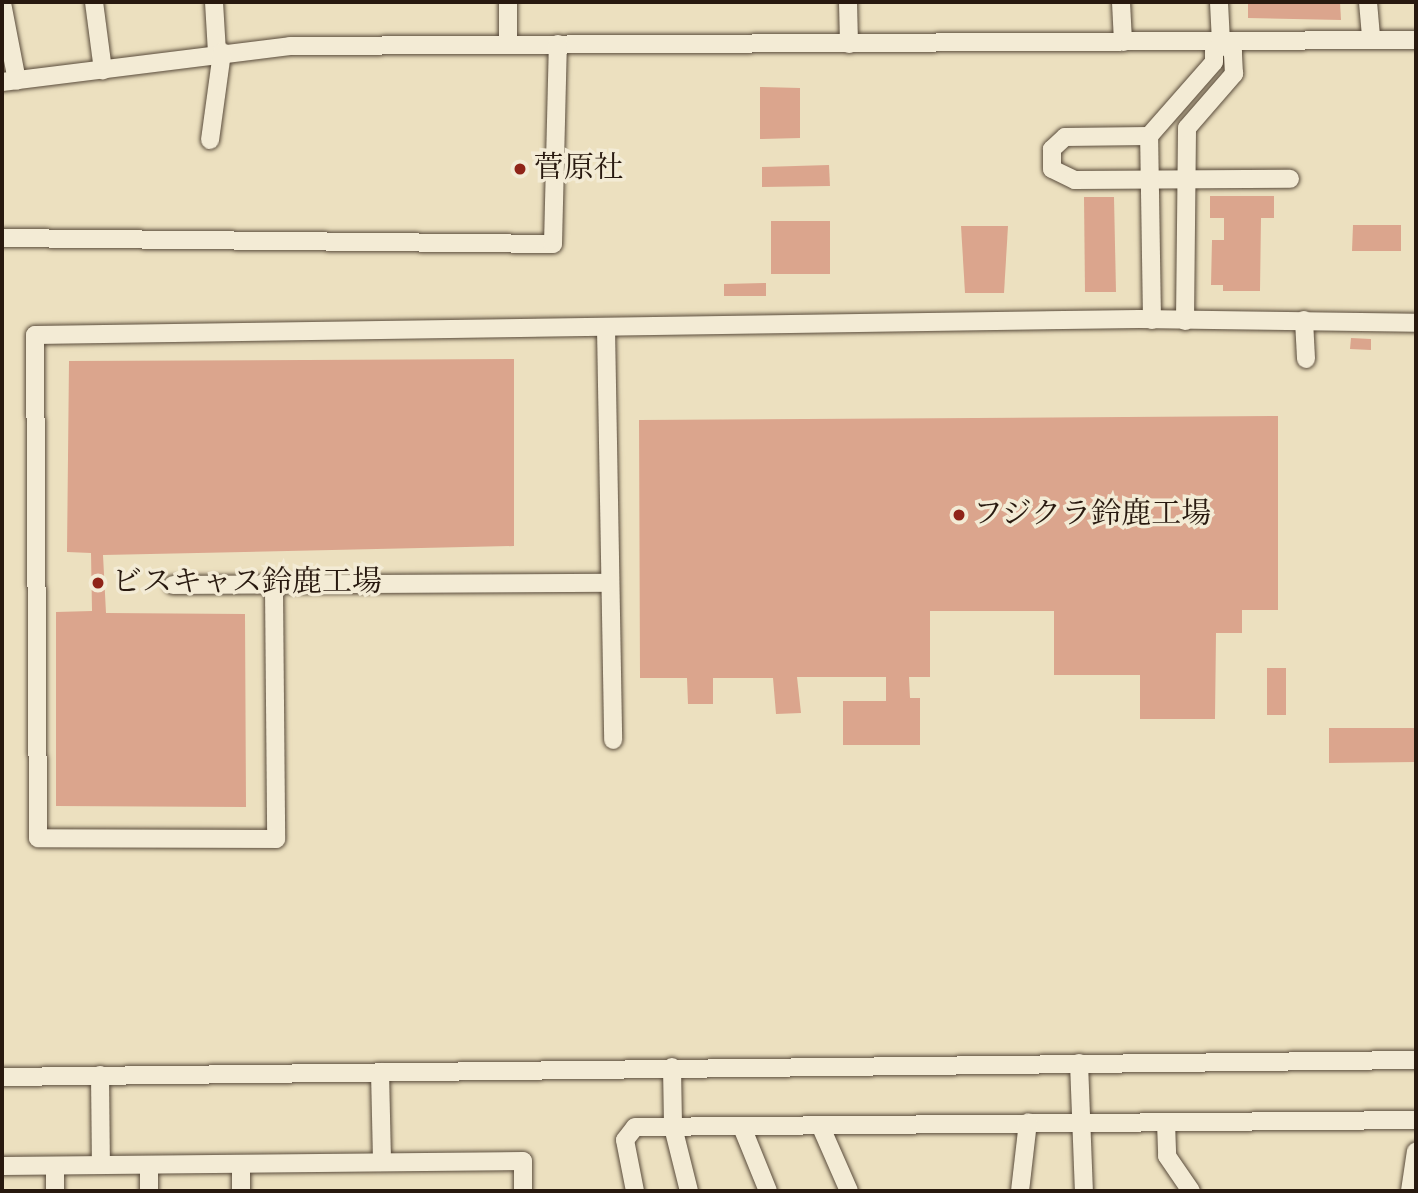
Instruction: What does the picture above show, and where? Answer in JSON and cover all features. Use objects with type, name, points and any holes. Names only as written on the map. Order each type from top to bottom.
[{"type":"street","points":[[94,2],[103,69]]},
{"type":"street","points":[[210,140],[219,52],[214,2]]},
{"type":"street","points":[[508,2],[508,44]]},
{"type":"street","points":[[848,2],[849,44]]},
{"type":"street","points":[[1121,2],[1124,42]]},
{"type":"street","points":[[1152,320],[1149,136],[1214,62],[1214,52],[1221,42],[1219,2]]},
{"type":"street","points":[[1368,2],[1371,40]]},
{"type":"street","points":[[2,3],[9,82],[219,52],[290,46],[1416,40]]},
{"type":"street","points":[[1185,321],[1187,128],[1234,74],[1233,52],[1221,42]]},
{"type":"street","points":[[2,238],[553,244],[558,44]]},
{"type":"street","points":[[1149,136],[1065,137],[1057,142],[1050,158],[1057,175],[1065,178],[1290,179]]},
{"type":"street","points":[[274,588],[276,839],[38,838],[35,335],[1152,320],[1416,323]]},
{"type":"street","points":[[1304,320],[1306,359]]},
{"type":"street","points":[[606,328],[613,740]]},
{"type":"street","points":[[173,585],[274,588],[610,583]]},
{"type":"street","points":[[2,1077],[1416,1060]]},
{"type":"street","points":[[1079,1063],[1078,1121],[1084,1191]]},
{"type":"street","points":[[672,1067],[673,1127],[689,1191]]},
{"type":"street","points":[[380,1072],[382,1162]]},
{"type":"street","points":[[100,1075],[101,1166]]},
{"type":"street","points":[[635,1191],[625,1140],[628,1131],[673,1127],[1078,1121],[1416,1120]]},
{"type":"street","points":[[1020,1191],[1028,1122]]},
{"type":"street","points":[[1166,1122],[1167,1156],[1191,1191]]},
{"type":"street","points":[[821,1125],[849,1191]]},
{"type":"street","points":[[742,1127],[768,1191]]},
{"type":"street","points":[[1410,1191],[1416,1151]]},
{"type":"street","points":[[2,1166],[523,1161],[523,1191]]},
{"type":"street","points":[[241,1164],[241,1191]]},
{"type":"street","points":[[149,1165],[149,1191]]},
{"type":"street","points":[[55,1166],[55,1191]]},
{"type":"building","points":[[1248,2],[1340,2],[1341,20],[1248,18]]},
{"type":"building","points":[[760,87],[800,88],[800,138],[760,139]]},
{"type":"building","points":[[829,165],[830,186],[762,187],[762,167]]},
{"type":"building","points":[[1210,196],[1274,196],[1274,218],[1261,218],[1260,291],[1223,291],[1223,285],[1211,285],[1212,240],[1224,240],[1224,218],[1210,218]]},
{"type":"building","points":[[1084,197],[1114,197],[1116,292],[1085,292]]},
{"type":"building","points":[[771,221],[830,221],[830,274],[771,274]]},
{"type":"building","points":[[1353,225],[1401,225],[1401,251],[1352,251]]},
{"type":"building","points":[[961,226],[1008,226],[1004,293],[965,293]]},
{"type":"building","points":[[766,283],[766,296],[724,296],[724,284]]},
{"type":"building","points":[[1351,338],[1371,339],[1371,350],[1350,349]]},
{"type":"building","name":"ビスキャス鈴鹿工場","points":[[514,359],[514,546],[103,555],[106,613],[245,614],[246,807],[56,806],[56,612],[92,611],[91,553],[67,552],[69,361]]},
{"type":"building","name":"フジクラ鈴鹿工場","points":[[1278,416],[1278,610],[1242,610],[1242,633],[1216,633],[1215,719],[1140,719],[1140,675],[1054,675],[1054,611],[930,611],[930,677],[909,677],[910,698],[920,698],[920,745],[843,745],[843,701],[886,701],[886,677],[797,677],[801,713],[776,714],[773,678],[713,678],[713,704],[688,704],[687,678],[640,678],[639,420]]},
{"type":"building","points":[[1267,668],[1286,668],[1286,715],[1267,715]]},
{"type":"building","points":[[1329,728],[1416,728],[1416,762],[1329,763]]},
{"type":"place","name":"菅原社","points":[[520,169]]},
{"type":"place","name":"フジクラ鈴鹿工場","points":[[959,515]]},
{"type":"place","name":"ビスキャス鈴鹿工場","points":[[98,583]]}]
